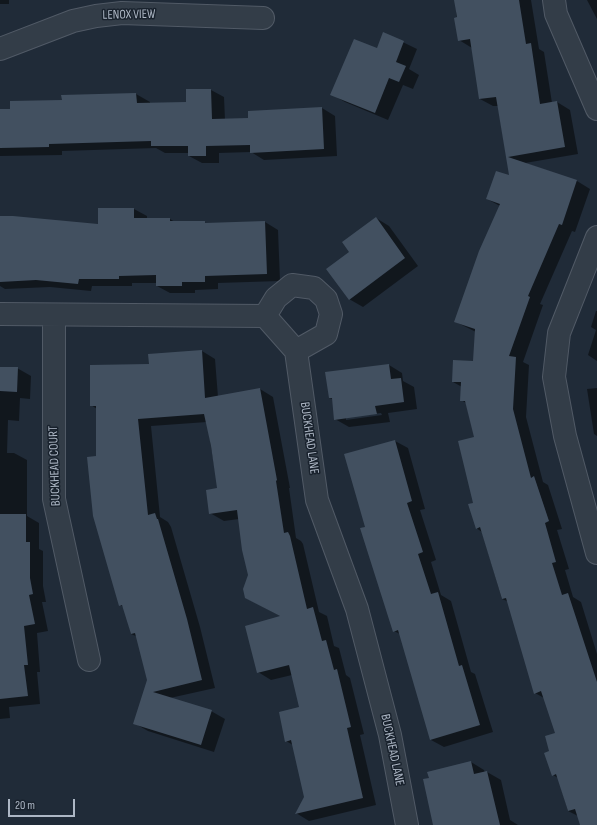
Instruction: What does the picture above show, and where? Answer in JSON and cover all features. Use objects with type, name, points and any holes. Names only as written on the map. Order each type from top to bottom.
[{"type":"street","points":[[554,0],[556,14],[597,109]]},
{"type":"street","name":"LENOX VIEW","points":[[0,49],[73,21],[96,16],[122,13],[263,18]]},
{"type":"street","points":[[597,236],[559,333],[554,376],[565,436],[597,553]]},
{"type":"street","points":[[0,314],[265,316],[296,352],[326,334],[331,314],[326,299],[314,288],[292,285],[276,298],[265,316]]},
{"type":"street","name":"BUCKHEAD COURT","points":[[54,315],[54,499],[90,660]]},
{"type":"street","name":"BUCKHEAD LANE","points":[[296,352],[317,500],[357,609],[390,735],[407,825]]},
{"type":"building","points":[[454,0],[519,0],[526,44],[531,43],[540,104],[557,101],[565,147],[508,157],[577,180],[562,225],[559,224],[528,296],[530,297],[509,356],[516,357],[513,409],[531,478],[534,476],[549,521],[545,523],[556,562],[552,563],[562,595],[568,593],[597,682],[597,825],[580,825],[575,809],[568,811],[556,774],[552,776],[544,753],[549,751],[545,736],[555,733],[541,691],[534,694],[506,598],[502,599],[480,527],[476,529],[468,504],[473,503],[458,441],[474,437],[465,401],[460,401],[461,382],[452,382],[453,360],[473,361],[475,329],[454,322],[479,251],[500,204],[486,199],[496,171],[509,175],[496,97],[479,99],[470,39],[458,41],[454,18],[457,17]]},
{"type":"building","points":[[383,32],[404,41],[396,62],[406,66],[399,82],[389,78],[375,113],[330,95],[354,39],[377,48]]},
{"type":"building","points":[[186,89],[211,89],[212,119],[248,118],[248,111],[322,107],[324,149],[250,153],[250,145],[206,146],[206,156],[188,156],[188,146],[151,146],[151,141],[49,144],[49,147],[0,148],[0,109],[10,109],[10,101],[62,100],[61,95],[136,93],[137,103],[186,102]]},
{"type":"building","points":[[98,208],[134,208],[134,218],[170,218],[170,221],[205,221],[205,223],[265,221],[267,274],[205,276],[205,282],[182,282],[182,286],[156,286],[156,275],[119,276],[119,279],[79,279],[78,284],[36,280],[0,282],[0,216],[98,224]]},
{"type":"building","points":[[376,217],[405,258],[349,300],[326,269],[349,252],[342,242]]},
{"type":"building","points":[[202,350],[205,398],[260,388],[277,480],[284,533],[288,532],[290,536],[307,609],[313,607],[322,641],[326,640],[334,670],[337,669],[351,727],[347,728],[363,798],[295,814],[304,797],[291,740],[285,742],[279,712],[299,707],[289,665],[257,673],[245,626],[280,616],[245,598],[243,589],[248,575],[242,550],[237,510],[209,514],[206,490],[217,488],[211,446],[204,414],[138,419],[148,515],[155,513],[158,519],[187,619],[202,680],[153,692],[212,710],[201,745],[133,724],[147,680],[135,633],[131,634],[122,605],[119,606],[93,516],[87,457],[96,456],[96,406],[90,406],[90,365],[149,364],[148,354]]},
{"type":"building","points":[[389,364],[391,379],[401,378],[404,402],[375,406],[377,414],[334,420],[332,398],[329,398],[325,372]]},
{"type":"building","points":[[0,367],[18,367],[17,392],[0,391]]},
{"type":"building","points":[[395,440],[412,501],[407,503],[423,552],[418,554],[431,594],[438,592],[459,666],[462,665],[480,725],[430,740],[398,630],[393,632],[360,528],[365,527],[344,454]]},
{"type":"building","points":[[0,514],[26,514],[26,542],[30,542],[30,578],[33,594],[29,595],[35,624],[24,626],[28,665],[24,665],[28,696],[0,699]]},
{"type":"building","points":[[471,761],[474,774],[487,771],[500,825],[433,825],[423,779],[429,778],[427,772]]}]
